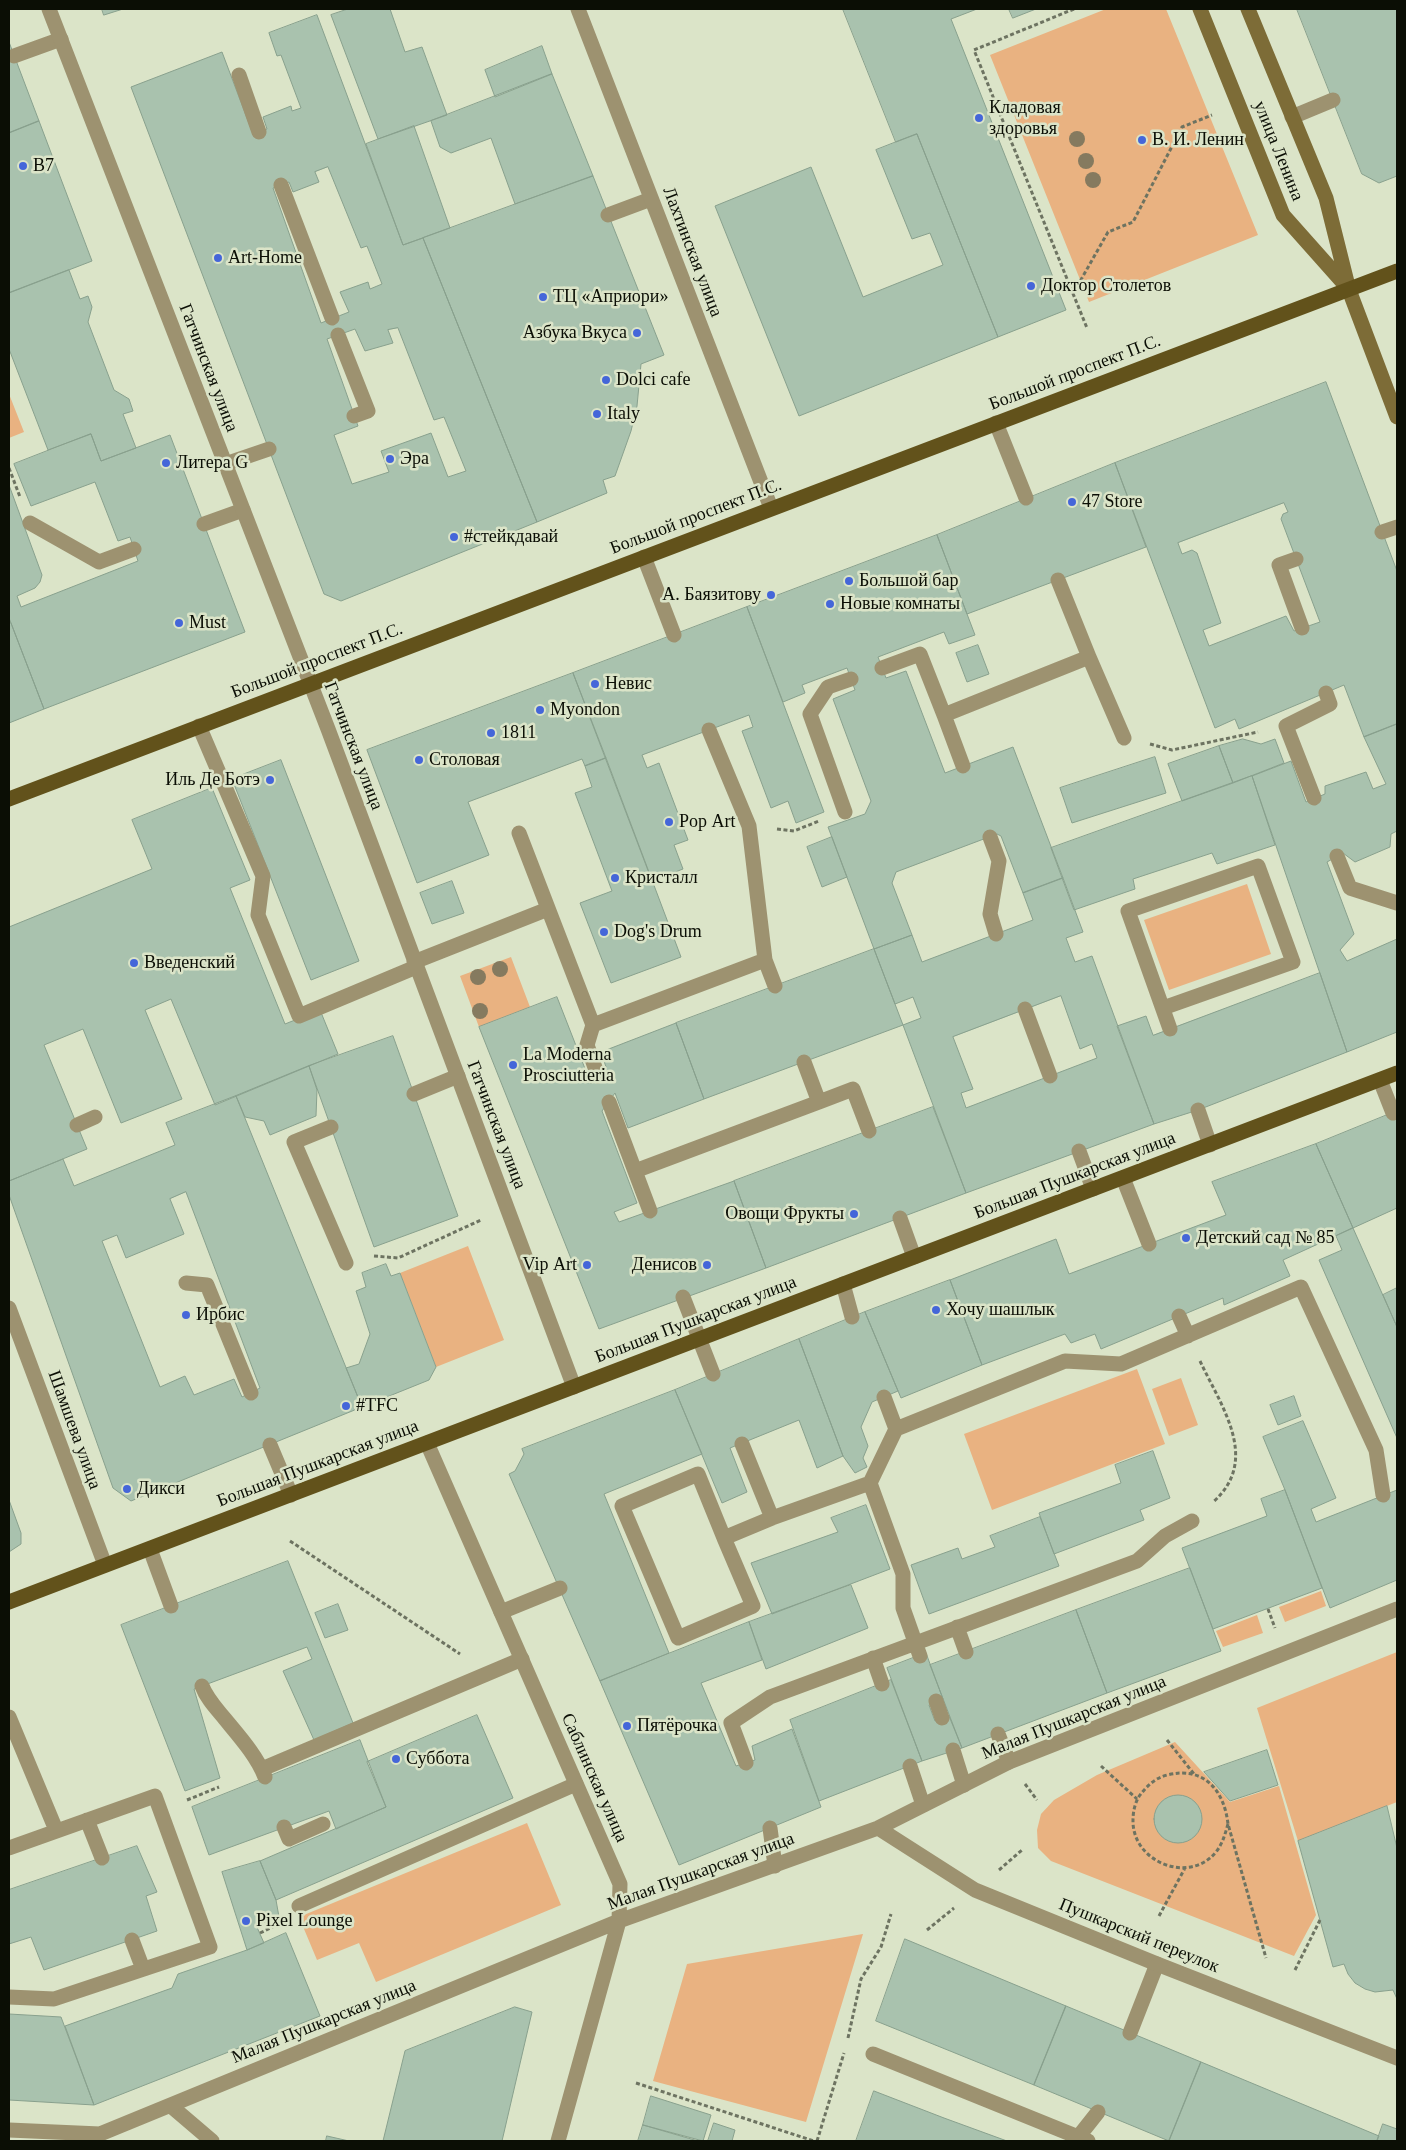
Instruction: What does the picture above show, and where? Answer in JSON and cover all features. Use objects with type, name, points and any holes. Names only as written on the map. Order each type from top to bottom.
[{"type":"main road","name":"Большой проспект П.С.","points":[[9,799],[309,683],[1397,271]]},
{"type":"main road","name":"Большая Пушкарская улица","points":[[9,1602],[1397,1074]]},
{"type":"street","name":"Гатчинская улица","points":[[49,9],[309,683],[574,1387]]},
{"type":"street","name":"Лахтинская улица","points":[[578,9],[771,508]]},
{"type":"street","name":"улица Ленина","points":[[1200,9],[1283,215],[1349,290]]},
{"type":"street","name":"улица Ленина","points":[[1248,9],[1326,198],[1349,290],[1397,417]]},
{"type":"street","points":[[14,56],[61,39]]},
{"type":"street","points":[[238,75],[260,132]]},
{"type":"street","points":[[1292,117],[1333,100]]},
{"type":"street","points":[[281,185],[332,318]]},
{"type":"street","points":[[608,215],[651,199]]},
{"type":"street","points":[[338,335],[368,411],[354,416]]},
{"type":"street","points":[[996,423],[1026,498]]},
{"type":"street","points":[[225,464],[269,449]]},
{"type":"street","points":[[204,524],[242,510]]},
{"type":"street","points":[[30,523],[99,562],[134,549]]},
{"type":"street","points":[[1382,532],[1397,527]]},
{"type":"street","points":[[644,557],[674,635]]},
{"type":"street","points":[[1296,559],[1279,565],[1302,628]]},
{"type":"street","points":[[1058,580],[1124,738]]},
{"type":"street","points":[[882,668],[920,654],[964,766]]},
{"type":"street","points":[[944,715],[1089,657]]},
{"type":"street","points":[[845,812],[810,714],[828,688],[850,680]]},
{"type":"street","points":[[1314,798],[1286,726],[1330,704],[1326,693]]},
{"type":"street","points":[[199,726],[262,876],[258,915],[298,1016],[548,908]]},
{"type":"street","points":[[709,730],[749,826],[766,960],[775,986]]},
{"type":"street","points":[[519,833],[593,1025],[587,1045],[598,1076]]},
{"type":"street","points":[[990,837],[999,861],[990,914],[996,934]]},
{"type":"street","points":[[1337,856],[1350,888],[1397,903]]},
{"type":"street","points":[[1163,1008],[1292,962],[1258,866],[1128,911],[1170,1029]]},
{"type":"street","points":[[593,1025],[766,960]]},
{"type":"street","points":[[1025,1009],[1050,1076]]},
{"type":"street","points":[[804,1062],[820,1102]]},
{"type":"street","points":[[414,1094],[458,1076]]},
{"type":"street","points":[[1380,1080],[1393,1113]]},
{"type":"street","points":[[635,1171],[853,1089],[869,1131]]},
{"type":"street","points":[[609,1102],[650,1211]]},
{"type":"street","points":[[1198,1110],[1210,1145]]},
{"type":"street","points":[[77,1125],[95,1117]]},
{"type":"street","points":[[331,1127],[294,1142],[346,1263]]},
{"type":"street","points":[[1079,1151],[1094,1189]]},
{"type":"street","points":[[1124,1178],[1148,1244]]},
{"type":"street","points":[[900,1218],[914,1257]]},
{"type":"street","points":[[186,1283],[207,1285],[251,1393]]},
{"type":"street","points":[[843,1284],[852,1318]]},
{"type":"street","points":[[724,1538],[772,1518],[870,1483],[896,1429],[1065,1361],[1121,1364],[1301,1288],[1376,1450],[1383,1496]]},
{"type":"street","points":[[683,1297],[698,1340],[713,1374]]},
{"type":"street","name":"Шамшева улица","points":[[9,1308],[104,1565]]},
{"type":"street","points":[[1179,1316],[1188,1336]]},
{"type":"street","points":[[884,1398],[896,1429]]},
{"type":"street","name":"Саблинская улица","points":[[427,1443],[620,1884],[619,1921],[558,2141]]},
{"type":"street","points":[[742,1444],[772,1518]]},
{"type":"street","points":[[270,1445],[291,1495]]},
{"type":"street","points":[[698,1474],[724,1538],[753,1606],[678,1638],[637,1557],[622,1506],[698,1474]]},
{"type":"street","points":[[870,1483],[903,1574],[903,1608],[918,1649]]},
{"type":"street","points":[[746,1763],[731,1723],[770,1697],[873,1658],[918,1649],[957,1627],[1138,1561],[1165,1536],[1192,1521]]},
{"type":"street","points":[[150,1548],[171,1606]]},
{"type":"street","points":[[501,1612],[560,1588]]},
{"type":"street","name":"Малая Пушкарская улица","points":[[9,2130],[100,2134],[619,1921],[878,1828],[1009,1762],[1397,1609]]},
{"type":"street","points":[[957,1627],[966,1652]]},
{"type":"street","points":[[873,1658],[882,1684]]},
{"type":"street","points":[[202,1686],[205,1695],[236,1732],[264,1773],[522,1659]]},
{"type":"street","points":[[936,1702],[942,1718]]},
{"type":"street","points":[[9,1717],[56,1830]]},
{"type":"street","points":[[998,1734],[1009,1762]]},
{"type":"street","points":[[953,1750],[964,1785]]},
{"type":"street","points":[[910,1766],[923,1805]]},
{"type":"street","points":[[299,1906],[576,1784]]},
{"type":"street","points":[[9,1848],[155,1796],[210,1947],[54,1999],[9,1997]]},
{"type":"street","points":[[87,1820],[102,1858]]},
{"type":"street","points":[[284,1827],[289,1839],[323,1824]]},
{"type":"street","points":[[770,1828],[774,1866]]},
{"type":"street","name":"Пушкарский переулок","points":[[878,1828],[975,1890],[1397,2058]]},
{"type":"street","points":[[132,1940],[143,1970]]},
{"type":"street","points":[[1130,2033],[1157,1964]]},
{"type":"street","points":[[873,2054],[1081,2140],[1098,2112]]},
{"type":"street","points":[[170,2106],[212,2141]]},
{"type":"path","points":[[1074,9],[974,50],[1087,328]]},
{"type":"path","points":[[1073,293],[1108,232],[1132,222],[1182,127],[1213,114]]},
{"type":"path","points":[[1124,738],[1172,750],[1286,726]]},
{"type":"path","points":[[749,826],[794,831],[845,812]]},
{"type":"path","points":[[346,1263],[365,1256],[398,1258],[482,1220]]},
{"type":"path","points":[[1188,1336],[1226,1416],[1236,1447],[1236,1464],[1233,1479],[1225,1492],[1192,1521]]},
{"type":"path","points":[[290,1541],[467,1659]]},
{"type":"path","points":[[1268,1609],[1278,1636]]},
{"type":"path","points":[[1167,1740],[1194,1774],[1208,1782],[1220,1793],[1226,1808],[1228,1824],[1266,1958]]},
{"type":"path","points":[[1101,1766],[1137,1798]]},
{"type":"path","points":[[1194,1774],[1178,1772],[1161,1776],[1148,1785],[1137,1798],[1133,1813],[1133,1828],[1137,1841],[1146,1853],[1157,1862],[1171,1867],[1186,1868],[1202,1863],[1215,1853],[1224,1840],[1228,1824]]},
{"type":"path","points":[[161,1811],[219,1787]]},
{"type":"path","points":[[1159,1916],[1186,1868]]},
{"type":"path","points":[[881,1947],[891,1914]]},
{"type":"path","points":[[1295,1970],[1320,1920]]},
{"type":"path","points":[[636,2083],[814,2141]]},
{"type":"shaded area","points":[[1106,9],[1166,9],[1258,235],[1089,302],[990,55]]},
{"type":"shaded area","points":[[9,394],[24,432],[9,438]]},
{"type":"shaded area","points":[[1247,884],[1271,954],[1169,990],[1144,920]]},
{"type":"shaded area","points":[[511,957],[530,1007],[479,1027],[460,976]]},
{"type":"shaded area","points":[[468,1246],[504,1340],[436,1367],[400,1273]]},
{"type":"shaded area","points":[[1137,1369],[1165,1444],[992,1510],[964,1434]]},
{"type":"shaded area","points":[[1181,1378],[1198,1425],[1169,1436],[1152,1389]]},
{"type":"shaded area","points":[[1321,1591],[1326,1606],[1285,1622],[1279,1607]]},
{"type":"shaded area","points":[[1257,1615],[1263,1633],[1223,1647],[1216,1631]]},
{"type":"shaded area","points":[[1397,1652],[1397,1802],[1298,1841],[1257,1708]]},
{"type":"shaded area","points":[[1175,1742],[1230,1802],[1279,1786],[1316,1915],[1294,1956],[1051,1861],[1038,1848],[1037,1830],[1041,1814],[1054,1800],[1097,1775]]},
{"type":"shaded area","points":[[527,1823],[561,1905],[376,1982],[359,1943],[317,1960],[299,1917]]},
{"type":"shaded area","points":[[863,1934],[806,2122],[653,2081],[687,1964]]},
{"type":"building","points":[[102,9],[123,9],[104,15]]},
{"type":"building","points":[[348,9],[390,9],[405,52],[422,47],[447,115],[378,139],[331,15]]},
{"type":"building","points":[[843,9],[977,9],[951,19],[1066,310],[998,337],[917,134],[896,142]]},
{"type":"building","points":[[1009,9],[1036,9],[1013,18]]},
{"type":"building","points":[[1297,9],[1397,9],[1397,176],[1379,183],[1362,174]]},
{"type":"building","points":[[317,15],[403,245],[423,238],[537,522],[341,601],[324,594],[131,87],[222,52],[253,134],[267,129],[263,117],[291,106],[292,111],[301,108],[281,55],[277,56],[269,33]],"holes":[[[328,167],[361,248],[367,246],[382,284],[370,289],[368,282],[340,292],[349,312],[321,323],[273,188],[289,182],[293,192],[319,182],[315,172]],[[398,328],[434,420],[444,417],[466,471],[448,477],[431,433],[381,451],[389,472],[352,484],[334,435],[358,426],[327,339],[355,329],[365,351],[393,343],[388,330]]]},
{"type":"building","points":[[9,42],[39,121],[9,133]]},
{"type":"building","points":[[542,46],[552,74],[495,97],[485,70]]},
{"type":"building","points":[[552,74],[593,176],[515,204],[491,138],[451,153],[440,147],[431,121]]},
{"type":"building","points":[[39,121],[92,261],[9,293],[9,133]]},
{"type":"building","points":[[414,126],[450,228],[403,245],[366,144]]},
{"type":"building","points":[[917,134],[998,337],[799,416],[715,206],[811,167],[863,297],[943,265],[930,233],[912,239],[876,150]]},
{"type":"building","name":"ТЦ «Априори»","points":[[593,176],[664,355],[641,364],[637,406],[631,431],[615,476],[603,480],[607,493],[537,522],[423,238]]},
{"type":"building","points":[[69,270],[80,299],[88,296],[92,307],[88,322],[114,390],[129,399],[133,411],[123,414],[136,448],[101,461],[91,434],[48,450],[9,349],[9,293]]},
{"type":"building","points":[[1326,382],[1397,571],[1397,724],[1364,737],[1344,685],[1239,729],[1235,719],[1215,728],[1115,463]],"holes":[[[1284,503],[1288,512],[1283,514],[1281,519],[1320,622],[1294,631],[1286,616],[1209,646],[1203,630],[1221,623],[1197,553],[1192,550],[1182,554],[1178,543]]]},
{"type":"building","points":[[91,434],[101,461],[170,435],[245,632],[44,709],[9,618],[9,485],[42,575],[40,582],[35,588],[17,596],[21,607],[138,561],[130,537],[118,541],[95,482],[31,506],[14,464]]},
{"type":"building","points":[[1115,463],[1146,547],[967,614],[937,535]]},
{"type":"building","points":[[937,535],[975,635],[949,644],[944,632],[878,657],[886,678],[906,671],[945,773],[1013,747],[1063,878],[1023,893],[1001,836],[997,834],[896,872],[892,883],[912,935],[874,949],[828,827],[865,814],[871,801],[833,699],[855,690],[847,668],[802,685],[805,693],[783,702],[747,607]]},
{"type":"building","points":[[747,607],[824,812],[796,823],[788,801],[771,808],[742,731],[753,727],[749,715],[642,755],[647,768],[659,763],[688,840],[674,845],[683,869],[652,881],[573,673]]},
{"type":"building","points":[[11,623],[44,709],[9,723],[9,624]]},
{"type":"building","points":[[978,645],[989,674],[967,682],[956,653]]},
{"type":"building","points":[[573,673],[606,758],[585,766],[582,759],[468,802],[489,855],[417,883],[367,750]]},
{"type":"building","points":[[1397,724],[1397,831],[1391,834],[1390,847],[1355,862],[1343,853],[1327,862],[1354,934],[1340,950],[1347,961],[1397,939],[1397,1032],[1347,1052],[1252,776],[1291,761],[1306,802],[1325,794],[1325,786],[1366,772],[1373,789],[1386,784],[1364,737]]},
{"type":"building","points":[[1243,739],[1261,744],[1275,739],[1284,763],[1233,783],[1219,746]]},
{"type":"building","points":[[1219,746],[1233,783],[1182,801],[1168,764]]},
{"type":"building","points":[[1155,757],[1166,793],[1072,823],[1060,788]]},
{"type":"building","points":[[606,758],[681,957],[611,983],[580,903],[612,891],[575,793],[592,787],[585,766]]},
{"type":"building","points":[[281,760],[359,961],[311,980],[232,779]]},
{"type":"building","points":[[1252,776],[1275,845],[1217,864],[1212,853],[1133,879],[1135,889],[1074,910],[1051,848]]},
{"type":"building","name":"Введенский","points":[[212,788],[250,880],[230,888],[285,1024],[320,1010],[338,1054],[215,1105],[171,999],[145,1010],[182,1099],[121,1123],[83,1029],[44,1045],[87,1149],[9,1181],[9,927],[152,869],[132,820]]},
{"type":"building","points":[[832,837],[847,877],[822,887],[807,847]]},
{"type":"building","points":[[1063,878],[1083,932],[1066,938],[1075,962],[1092,956],[1154,1124],[966,1193],[903,1025],[921,1018],[913,997],[895,1004],[874,949],[912,935],[922,962],[1033,920],[1023,893]],"holes":[[[1061,996],[1080,1049],[1092,1044],[1097,1058],[966,1108],[961,1093],[973,1089],[953,1037]]]},
{"type":"building","points":[[452,881],[464,913],[432,924],[420,893]]},
{"type":"building","points":[[874,949],[903,1025],[704,1099],[676,1023]]},
{"type":"building","points":[[1320,973],[1347,1052],[1198,1110],[1154,1124],[1117,1026],[1146,1016],[1153,1035]]},
{"type":"building","points":[[557,997],[591,1084],[606,1067],[601,1052],[676,1023],[704,1099],[628,1128],[615,1093],[602,1111],[637,1203],[614,1212],[619,1222],[734,1181],[766,1268],[599,1329],[479,1027]]},
{"type":"building","points":[[393,1036],[458,1216],[374,1247],[309,1066]]},
{"type":"building","points":[[309,1066],[317,1090],[316,1116],[270,1135],[264,1121],[245,1117],[236,1096]]},
{"type":"building","points":[[236,1096],[362,1407],[131,1501],[113,1488],[9,1195],[9,1181],[63,1159],[74,1186],[175,1145],[166,1123]],"holes":[[[186,1192],[260,1388],[242,1397],[234,1379],[194,1395],[185,1376],[160,1387],[102,1241],[117,1235],[126,1258],[184,1234],[170,1199]]]},
{"type":"building","points":[[933,1107],[966,1193],[766,1268],[734,1181]]},
{"type":"building","points":[[1397,1111],[1397,1208],[1353,1228],[1316,1144]]},
{"type":"building","points":[[1316,1144],[1353,1228],[1283,1260],[1290,1276],[1224,1305],[1223,1298],[1101,1349],[1095,1334],[1071,1343],[1065,1334],[982,1365],[950,1280],[1056,1239],[1069,1274],[1226,1215],[1212,1182]]},
{"type":"building","points":[[1353,1228],[1397,1327],[1397,1438],[1319,1260],[1342,1250],[1336,1236]]},
{"type":"building","points":[[386,1264],[391,1276],[400,1273],[436,1367],[429,1380],[362,1407],[346,1368],[359,1364],[370,1334],[356,1291],[366,1287],[362,1273]]},
{"type":"building","points":[[950,1280],[982,1365],[901,1398],[865,1312]]},
{"type":"building","points":[[1397,1288],[1397,1327],[1383,1295]]},
{"type":"building","points":[[865,1312],[898,1391],[872,1402],[861,1427],[868,1446],[863,1458],[867,1467],[855,1473],[843,1456],[799,1339]]},
{"type":"building","points":[[799,1339],[843,1456],[817,1468],[799,1420],[730,1448],[747,1492],[722,1503],[675,1390]]},
{"type":"building","points":[[675,1390],[702,1454],[604,1494],[669,1653],[600,1681],[509,1474],[515,1471],[524,1454],[522,1449]]},
{"type":"building","points":[[1294,1396],[1301,1416],[1278,1425],[1270,1405]]},
{"type":"building","points":[[1303,1421],[1336,1498],[1311,1509],[1316,1522],[1397,1490],[1397,1580],[1330,1608],[1263,1437]]},
{"type":"building","points":[[1153,1451],[1170,1498],[1140,1510],[1144,1520],[1054,1554],[1039,1513],[1121,1483],[1115,1465]]},
{"type":"building","points":[[1285,1490],[1322,1588],[1213,1629],[1182,1548],[1267,1516],[1261,1499]]},
{"type":"building","points":[[9,1500],[21,1533],[21,1544],[9,1552]]},
{"type":"building","points":[[866,1505],[890,1569],[772,1614],[751,1563],[838,1532],[831,1518]]},
{"type":"building","points":[[1040,1517],[1059,1566],[929,1614],[911,1565],[958,1548],[962,1559],[995,1547],[990,1536]]},
{"type":"building","points":[[288,1561],[353,1723],[314,1740],[283,1671],[312,1659],[307,1647],[194,1689],[220,1778],[185,1791],[121,1625]]},
{"type":"building","points":[[1190,1568],[1221,1651],[1107,1693],[1076,1610]]},
{"type":"building","points":[[851,1585],[868,1628],[766,1669],[749,1622]]},
{"type":"building","points":[[338,1604],[348,1630],[325,1638],[315,1613]]},
{"type":"building","points":[[1076,1610],[1107,1693],[962,1748],[930,1665]]},
{"type":"building","points":[[749,1622],[762,1660],[701,1683],[736,1766],[755,1760],[752,1746],[792,1729],[821,1807],[679,1865],[600,1681]]},
{"type":"building","points":[[926,1653],[943,1699],[929,1705],[935,1721],[949,1716],[962,1748],[922,1761],[887,1668]]},
{"type":"building","points":[[891,1680],[922,1761],[819,1801],[790,1720]]},
{"type":"building","points":[[477,1715],[513,1798],[276,1900],[260,1861],[386,1807],[367,1762]]},
{"type":"building","points":[[360,1740],[386,1807],[336,1829],[329,1811],[209,1855],[192,1807]]},
{"type":"building","points":[[1267,1750],[1278,1785],[1230,1801],[1204,1772]]},
{"type":"building","points":[[1178,1795],[1187,1797],[1195,1802],[1200,1810],[1202,1819],[1200,1828],[1195,1836],[1187,1841],[1178,1843],[1169,1841],[1161,1836],[1156,1828],[1154,1819],[1156,1810],[1161,1802],[1169,1797]]},
{"type":"building","points":[[1387,1806],[1397,1848],[1397,1999],[1393,1990],[1375,1992],[1355,1983],[1348,1974],[1344,1964],[1333,1967],[1298,1841]]},
{"type":"building","points":[[137,1846],[157,1892],[146,1896],[157,1931],[44,1970],[31,1937],[9,1944],[9,1890]]},
{"type":"building","points":[[260,1861],[276,1900],[279,1917],[256,1925],[264,1943],[247,1950],[222,1872]]},
{"type":"building","points":[[286,1933],[320,2016],[94,2105],[65,2026],[172,1988],[178,1974],[247,1950]]},
{"type":"building","points":[[905,1939],[1066,2006],[1034,2085],[876,2021]]},
{"type":"building","points":[[1066,2006],[1201,2062],[1169,2141],[1034,2085]]},
{"type":"building","points":[[515,2007],[532,2012],[502,2141],[383,2141],[405,2051]]},
{"type":"building","points":[[9,2014],[61,2017],[94,2105],[9,2100]]},
{"type":"building","points":[[1201,2062],[1379,2136],[1377,2141],[1169,2141]]},
{"type":"building","points":[[874,2091],[944,2118],[1007,2141],[856,2141]]},
{"type":"building","points":[[651,2096],[711,2115],[703,2141],[643,2125]]},
{"type":"building","points":[[714,2123],[735,2130],[732,2141],[708,2141]]},
{"type":"building","points":[[1383,2124],[1397,2129],[1397,2141],[1377,2141]]},
{"type":"building","points":[[643,2125],[698,2141],[638,2141]]},
{"type":"building","points":[[327,2136],[349,2141],[326,2141]]},
{"type":"place","name":"Кладовая здоровья","points":[[979,118]]},
{"type":"place","name":"В. И. Ленин","points":[[1142,140]]},
{"type":"place","name":"В7","points":[[23,166]]},
{"type":"place","name":"Art-Home","points":[[218,258]]},
{"type":"place","name":"Доктор Столетов","points":[[1031,286]]},
{"type":"place","name":"ТЦ «Априори»","points":[[543,297]]},
{"type":"place","name":"Азбука Вкуса","points":[[637,333]]},
{"type":"place","name":"Dolci cafe","points":[[606,380]]},
{"type":"place","name":"Italy","points":[[597,414]]},
{"type":"place","name":"Эра","points":[[390,459]]},
{"type":"place","name":"Литера G","points":[[166,463]]},
{"type":"place","name":"47 Store","points":[[1072,502]]},
{"type":"place","name":"#стейкдавай","points":[[454,537]]},
{"type":"place","name":"Большой бар","points":[[849,581]]},
{"type":"place","name":"А. Баязитову","points":[[771,595]]},
{"type":"place","name":"Новые комнаты","points":[[830,604]]},
{"type":"place","name":"Must","points":[[179,623]]},
{"type":"place","name":"Невис","points":[[595,684]]},
{"type":"place","name":"Myondon","points":[[540,710]]},
{"type":"place","name":"1811","points":[[491,733]]},
{"type":"place","name":"Столовая","points":[[419,760]]},
{"type":"place","name":"Иль Де Ботэ","points":[[270,780]]},
{"type":"place","name":"Pop Art","points":[[669,822]]},
{"type":"place","name":"Кристалл","points":[[615,878]]},
{"type":"place","name":"Dog's Drum","points":[[604,932]]},
{"type":"place","name":"Введенский","points":[[134,963]]},
{"type":"place","name":"La Moderna Prosciutteria","points":[[513,1065]]},
{"type":"place","name":"Овощи Фрукты","points":[[854,1214]]},
{"type":"place","name":"Детский сад № 85","points":[[1186,1238]]},
{"type":"place","name":"Vip Art","points":[[587,1265]]},
{"type":"place","name":"Денисов","points":[[707,1265]]},
{"type":"place","name":"Хочу шашлык","points":[[936,1310]]},
{"type":"place","name":"Ирбис","points":[[186,1315]]},
{"type":"place","name":"#TFC","points":[[346,1406]]},
{"type":"place","name":"Дикси","points":[[127,1489]]},
{"type":"place","name":"Пятёрочка","points":[[627,1726]]},
{"type":"place","name":"Суббота","points":[[396,1759]]},
{"type":"place","name":"Pixel Lounge","points":[[246,1921]]}]
